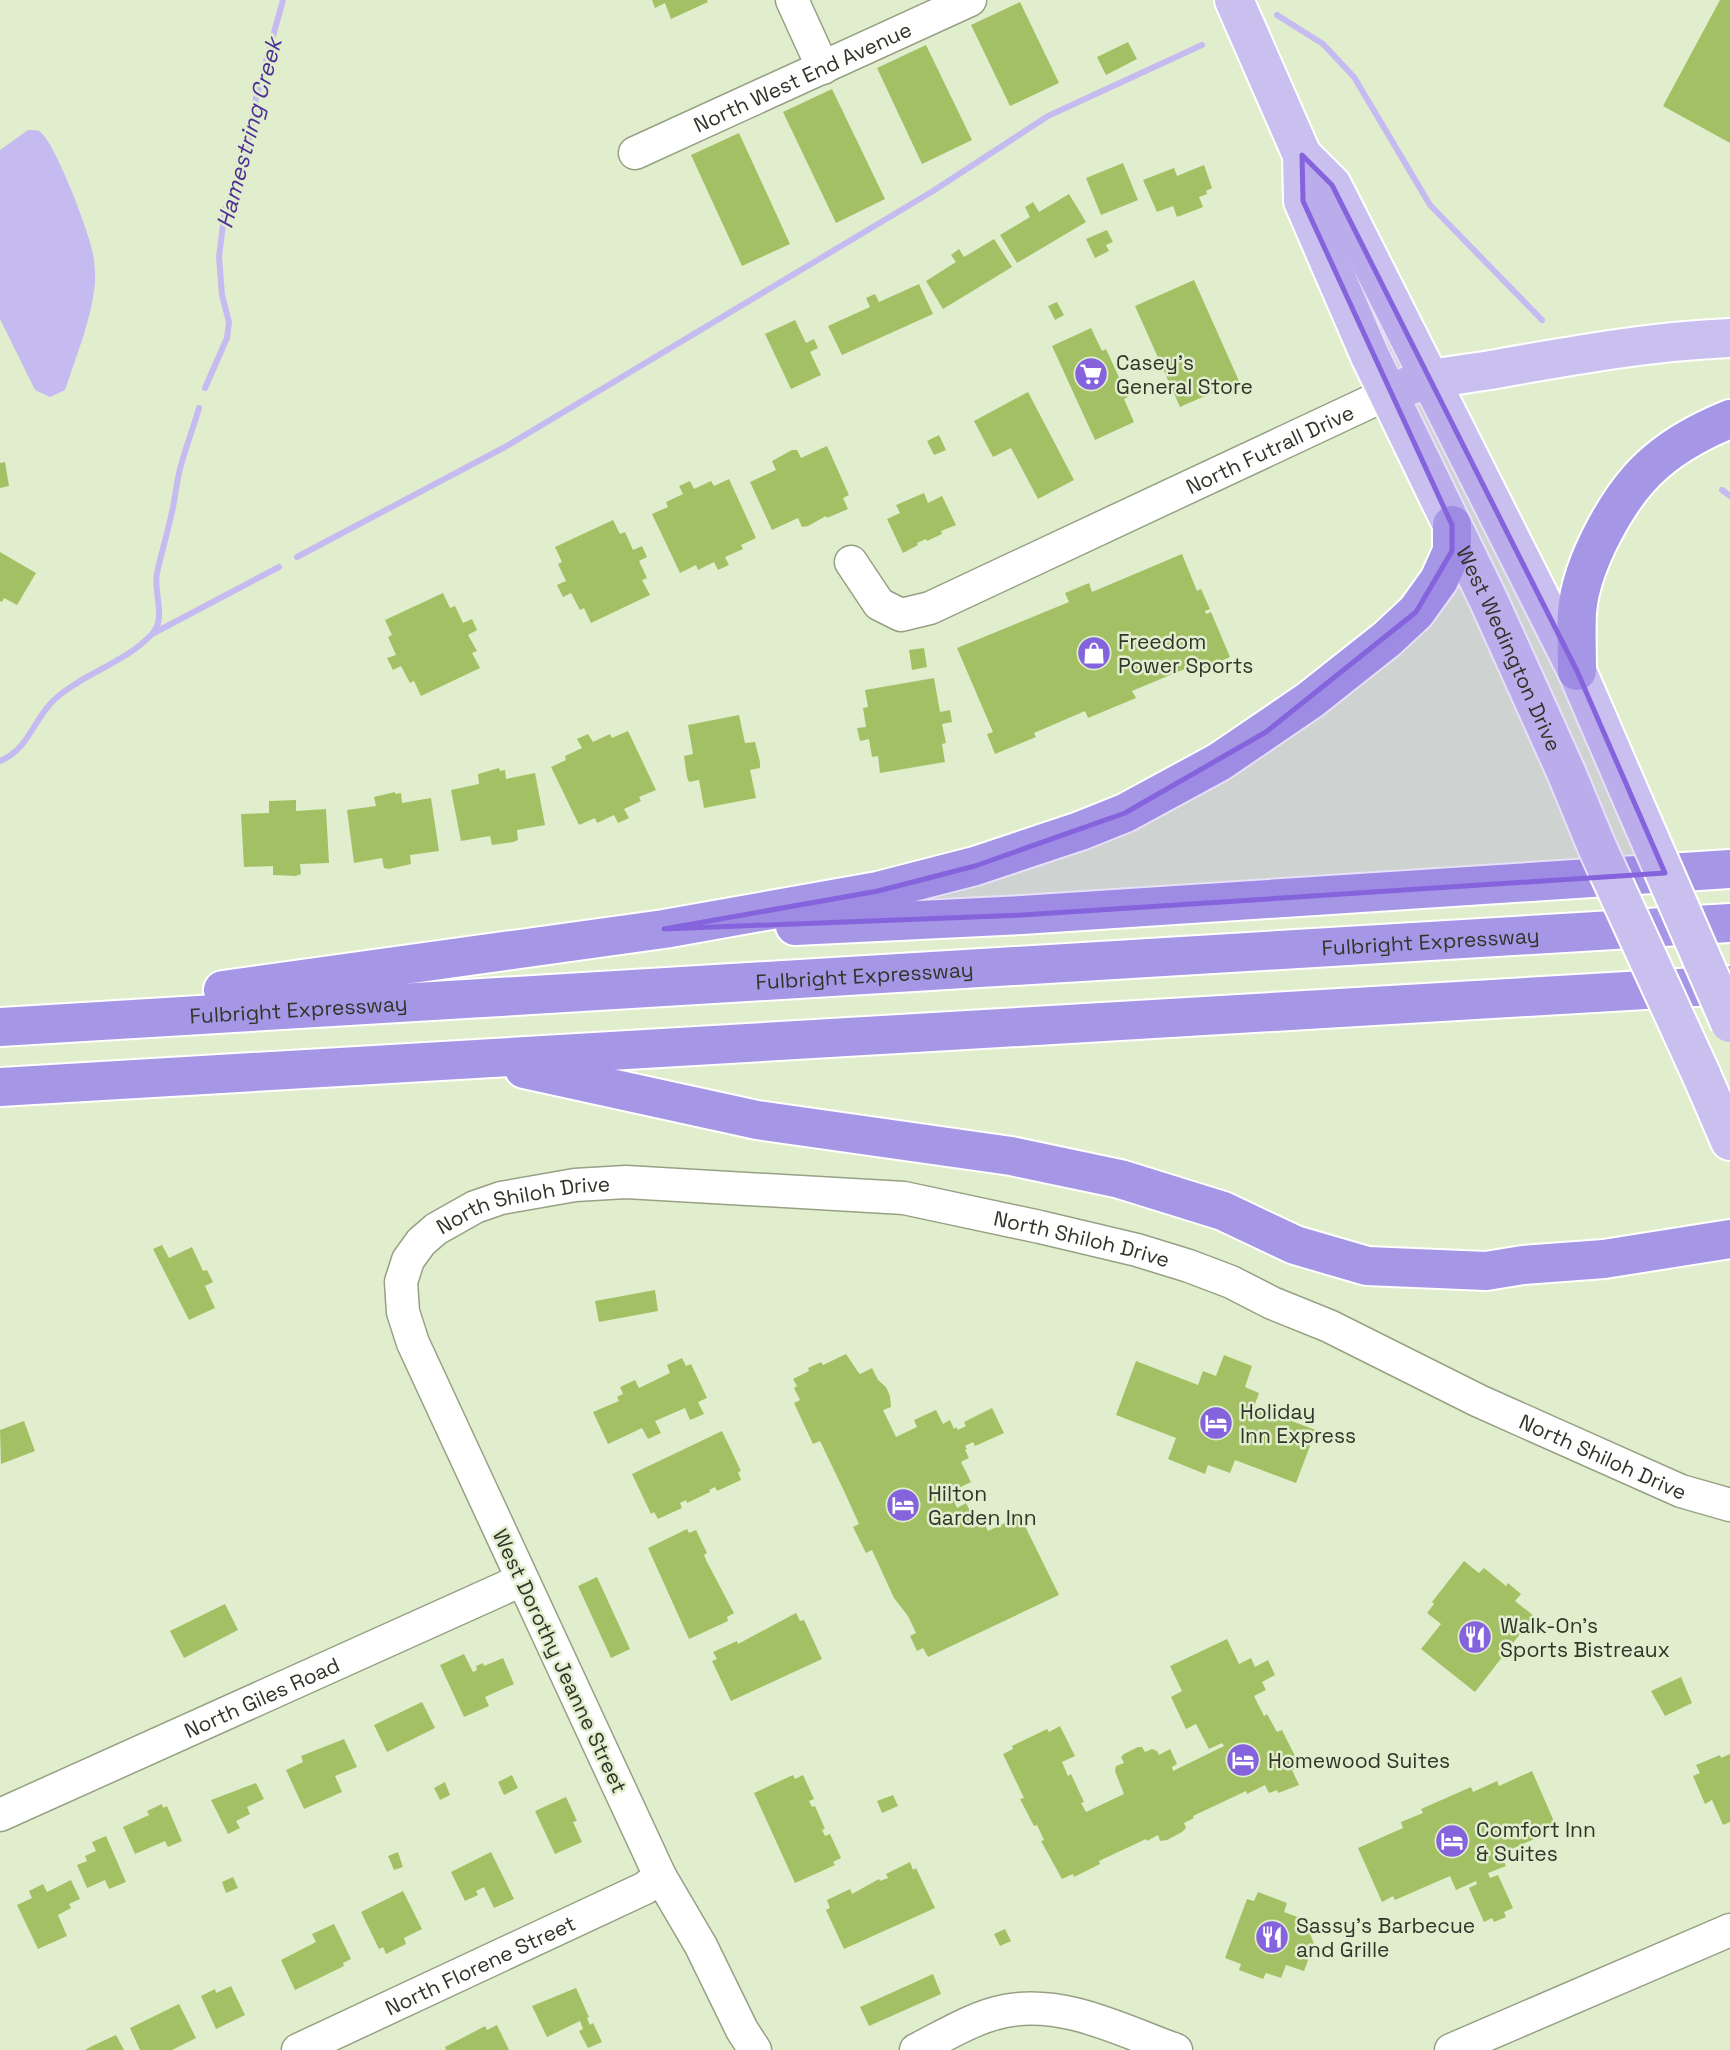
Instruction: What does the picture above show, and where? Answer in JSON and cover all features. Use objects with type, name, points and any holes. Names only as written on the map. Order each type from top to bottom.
[{"type":"highway","points":[[1577,671],[1577,610],[1590,560],[1616,508],[1655,463],[1699,431],[1730,419]]},
{"type":"highway","points":[[0,1020],[663,929],[878,891],[975,866],[1080,831],[1125,813],[1219,762],[1266,732],[1387,639],[1416,612],[1439,580],[1452,551],[1452,525]]},
{"type":"highway","points":[[663,929],[813,926],[1022,915],[1730,869]]},
{"type":"highway","name":"Fulbright Expressway","points":[[0,1027],[1730,923]]},
{"type":"highway","points":[[0,1087],[1730,985]]},
{"type":"highway","points":[[478,1059],[757,1120],[998,1154],[1120,1179],[1223,1211],[1295,1245],[1367,1266],[1446,1271],[1486,1270],[1604,1259],[1730,1239]]},
{"type":"main road","name":"West Wedington Drive","points":[[1234,0],[1302,155],[1332,185],[1577,671],[1730,1023]]},
{"type":"main road","name":"West Wedington Drive","points":[[1302,155],[1303,201],[1389,393],[1555,747],[1597,847],[1730,1141]]},
{"type":"main road","name":"North Futrall Drive","points":[[1389,393],[1429,379],[1614,348],[1680,340],[1730,338]]},
{"type":"street","points":[[792,0],[823,68]]},
{"type":"street","name":"North West End Avenue","points":[[635,153],[970,0]]},
{"type":"street","name":"North Futrall Drive","points":[[850,562],[879,604],[901,615],[930,608],[1389,393]]},
{"type":"street","name":"North Shiloh Drive","points":[[408,1260],[421,1242],[436,1229],[475,1206],[501,1198],[575,1185],[626,1182],[904,1198],[1040,1227],[1189,1266],[1329,1326],[1479,1401],[1659,1481],[1730,1505]]},
{"type":"street","name":"West Dorothy Jeanne Street","points":[[408,1260],[401,1282],[404,1312],[413,1343],[660,1876],[701,1946],[742,2030],[755,2050]]},
{"type":"street","name":"North Giles Road","points":[[0,1815],[522,1580]]},
{"type":"street","name":"North Florene Street","points":[[298,2050],[646,1888],[660,1876]]},
{"type":"street","points":[[1451,2050],[1730,1930]]},
{"type":"street","points":[[916,2050],[985,2017],[1023,2008],[1067,2012],[1176,2050]]},
{"type":"highlighted area","points":[[1302,155],[1332,185],[1577,671],[1665,873],[1022,915],[664,929],[878,891],[975,866],[1125,813],[1266,732],[1416,612],[1452,551],[1452,525],[1303,201]]},
{"type":"shaded area","points":[[28,130],[39,131],[46,138],[62,168],[85,227],[95,268],[95,287],[89,316],[65,390],[50,397],[35,390],[0,319],[0,150]]},
{"type":"building","points":[[652,0],[708,2],[671,19],[665,3],[655,8]]},
{"type":"building","points":[[1720,0],[1730,0],[1730,143],[1663,106]]},
{"type":"building","points":[[1020,2],[1059,83],[1010,106],[971,25]]},
{"type":"building","points":[[1128,42],[1137,59],[1106,75],[1097,57]]},
{"type":"building","points":[[926,45],[972,140],[922,164],[877,68]]},
{"type":"building","points":[[832,89],[885,199],[836,223],[783,112]]},
{"type":"building","points":[[739,133],[790,244],[742,266],[691,155]]},
{"type":"building","points":[[1123,163],[1138,200],[1101,215],[1086,178]]},
{"type":"building","points":[[1204,165],[1212,188],[1199,197],[1203,207],[1177,217],[1173,206],[1157,212],[1143,180],[1174,168],[1177,176]]},
{"type":"building","points":[[1069,194],[1086,222],[1017,263],[1000,235],[1030,217],[1025,207],[1033,202],[1039,212]]},
{"type":"building","points":[[1107,230],[1113,242],[1106,245],[1109,251],[1095,258],[1086,239]]},
{"type":"building","points":[[994,239],[1012,267],[943,309],[926,281],[956,262],[951,255],[959,249],[964,257]]},
{"type":"building","points":[[1194,280],[1239,381],[1180,407],[1135,306]]},
{"type":"building","points":[[919,284],[933,314],[842,355],[828,326],[870,307],[866,298],[875,294],[879,302]]},
{"type":"building","points":[[1057,302],[1064,315],[1055,320],[1048,306]]},
{"type":"building","points":[[795,320],[806,343],[814,339],[818,348],[810,352],[821,375],[791,389],[765,334]]},
{"type":"building","name":"Casey's General Store","points":[[1091,328],[1102,351],[1106,349],[1128,397],[1124,399],[1134,422],[1095,440],[1052,346]]},
{"type":"building","points":[[1028,392],[1074,480],[1038,499],[1011,448],[993,457],[974,421]]},
{"type":"building","points":[[939,435],[946,450],[934,455],[927,441]]},
{"type":"building","points":[[827,446],[849,495],[843,498],[848,509],[827,518],[826,516],[808,526],[802,527],[798,518],[772,530],[750,482],[776,470],[772,461],[792,450],[797,450],[801,458]]},
{"type":"building","points":[[5,462],[9,486],[0,488],[0,463]]},
{"type":"building","points":[[729,479],[756,538],[741,545],[743,549],[725,557],[729,565],[718,570],[714,562],[698,570],[696,565],[680,573],[652,514],[668,507],[666,502],[683,494],[679,486],[690,481],[694,489],[711,481],[714,486]]},
{"type":"building","points":[[924,493],[928,503],[942,496],[956,525],[927,541],[926,539],[917,543],[918,545],[903,553],[887,519],[900,513],[896,505]]},
{"type":"building","points":[[613,520],[620,534],[625,532],[633,550],[642,546],[647,557],[639,561],[647,578],[642,580],[650,595],[591,623],[584,608],[580,610],[571,593],[563,597],[557,585],[566,581],[558,564],[562,562],[555,547]]},
{"type":"building","points":[[0,552],[36,573],[17,605],[4,598],[0,601]]},
{"type":"building","name":"Freedom Power Sports","points":[[1182,554],[1197,591],[1201,589],[1210,609],[1205,611],[1206,614],[1211,612],[1230,657],[1189,675],[1187,668],[1132,691],[1136,698],[1088,718],[1085,711],[1034,733],[1036,737],[995,754],[987,734],[993,732],[957,648],[1069,602],[1065,593],[1089,583],[1092,592]]},
{"type":"building","points":[[443,593],[450,608],[455,606],[463,623],[472,619],[477,630],[468,635],[477,651],[472,653],[480,668],[421,696],[414,681],[410,683],[401,666],[393,670],[387,658],[396,655],[388,637],[392,635],[385,620]]},
{"type":"building","points":[[924,648],[927,667],[912,670],[909,650]]},
{"type":"building","points":[[934,678],[940,712],[950,710],[952,722],[942,724],[946,743],[942,744],[945,762],[880,773],[878,756],[872,757],[869,739],[860,741],[857,728],[866,727],[863,708],[868,707],[865,690]]},
{"type":"building","points":[[739,715],[745,743],[755,742],[760,762],[760,768],[750,770],[756,798],[704,808],[699,780],[689,782],[687,777],[684,756],[693,754],[688,725]]},
{"type":"building","points":[[628,731],[656,790],[639,797],[641,801],[624,809],[629,818],[618,823],[614,815],[597,823],[595,818],[579,825],[551,767],[582,748],[577,739],[588,734],[593,742],[610,734],[612,738]]},
{"type":"building","points":[[499,768],[500,771],[505,770],[506,779],[535,773],[545,825],[517,830],[518,840],[513,842],[492,845],[490,836],[461,841],[451,790],[479,784],[478,774]]},
{"type":"building","points":[[401,793],[402,803],[431,798],[439,851],[410,855],[411,864],[389,869],[384,868],[382,858],[354,863],[347,810],[376,806],[374,797]]},
{"type":"building","points":[[296,800],[296,811],[326,809],[329,863],[300,864],[301,874],[296,876],[273,875],[273,866],[244,867],[241,814],[269,813],[269,801]]},
{"type":"building","points":[[162,1245],[169,1258],[192,1247],[203,1271],[207,1270],[213,1282],[205,1286],[215,1308],[189,1320],[153,1249]]},
{"type":"building","points":[[655,1290],[658,1311],[599,1322],[595,1301]]},
{"type":"building","name":"Hilton Garden Inn","points":[[846,1354],[860,1374],[872,1368],[878,1380],[886,1387],[891,1407],[883,1410],[896,1437],[917,1427],[914,1420],[936,1410],[943,1424],[950,1420],[954,1429],[956,1427],[958,1430],[966,1426],[964,1422],[992,1408],[1004,1433],[975,1446],[973,1442],[965,1446],[969,1458],[961,1462],[971,1482],[950,1492],[957,1508],[966,1503],[977,1524],[983,1521],[988,1531],[1020,1516],[1059,1595],[928,1657],[923,1648],[917,1651],[910,1636],[916,1633],[908,1616],[894,1598],[872,1550],[866,1553],[853,1527],[859,1524],[820,1441],[813,1444],[794,1403],[800,1400],[793,1379],[809,1371],[808,1368],[821,1362],[823,1365]]},
{"type":"building","name":"Holiday Inn Express","points":[[1224,1355],[1252,1366],[1245,1387],[1259,1393],[1254,1407],[1316,1430],[1296,1483],[1235,1460],[1230,1473],[1208,1465],[1205,1474],[1168,1459],[1176,1438],[1116,1415],[1136,1361],[1198,1385],[1203,1371],[1216,1376]]},
{"type":"building","points":[[682,1358],[686,1366],[691,1364],[707,1398],[698,1402],[704,1414],[690,1420],[685,1408],[655,1421],[661,1433],[648,1439],[642,1428],[608,1444],[593,1412],[619,1401],[617,1397],[623,1394],[620,1387],[635,1380],[639,1388],[670,1373],[667,1365]]},
{"type":"building","points":[[24,1421],[35,1451],[1,1464],[0,1430]]},
{"type":"building","points":[[722,1431],[741,1471],[738,1472],[741,1480],[717,1491],[715,1487],[687,1503],[686,1500],[680,1503],[682,1508],[658,1519],[654,1512],[651,1514],[632,1474]]},
{"type":"building","points":[[687,1529],[689,1533],[696,1530],[707,1553],[704,1555],[707,1562],[734,1613],[727,1617],[728,1621],[689,1639],[648,1548]]},
{"type":"building","name":"Walk-On's Sports Bistreaux","points":[[1464,1561],[1479,1573],[1484,1568],[1506,1586],[1508,1583],[1521,1594],[1515,1601],[1534,1616],[1475,1692],[1421,1649],[1441,1624],[1427,1613],[1434,1604],[1432,1602]]},
{"type":"building","points":[[597,1577],[630,1649],[611,1658],[578,1586]]},
{"type":"building","points":[[225,1604],[238,1630],[184,1658],[170,1631]]},
{"type":"building","points":[[796,1613],[800,1621],[804,1620],[822,1659],[731,1701],[712,1661],[717,1659],[713,1652],[737,1641],[738,1644]]},
{"type":"building","name":"Homewood Suites","points":[[1227,1639],[1239,1664],[1251,1658],[1255,1667],[1268,1660],[1275,1675],[1262,1682],[1266,1690],[1254,1696],[1264,1716],[1267,1714],[1277,1732],[1282,1730],[1295,1756],[1290,1758],[1299,1785],[1278,1793],[1277,1790],[1269,1793],[1265,1785],[1247,1794],[1246,1791],[1193,1816],[1194,1818],[1184,1823],[1186,1828],[1182,1832],[1167,1840],[1160,1841],[1158,1835],[1147,1841],[1146,1839],[1099,1861],[1100,1864],[1074,1877],[1073,1874],[1062,1879],[1041,1841],[1044,1840],[1037,1825],[1034,1826],[1020,1799],[1024,1798],[1003,1754],[1013,1749],[1012,1746],[1047,1729],[1049,1732],[1060,1726],[1075,1756],[1062,1762],[1068,1776],[1071,1774],[1086,1812],[1124,1794],[1115,1771],[1116,1766],[1124,1763],[1121,1757],[1124,1754],[1138,1747],[1142,1747],[1145,1752],[1152,1749],[1159,1755],[1170,1749],[1177,1764],[1172,1767],[1173,1771],[1224,1746],[1222,1743],[1209,1749],[1196,1724],[1186,1729],[1171,1697],[1182,1691],[1170,1666]]},
{"type":"building","points":[[464,1654],[473,1672],[477,1670],[476,1666],[483,1663],[484,1666],[503,1658],[514,1684],[485,1697],[489,1706],[464,1717],[440,1665]]},
{"type":"building","points":[[1681,1677],[1692,1703],[1665,1716],[1651,1691]]},
{"type":"building","points":[[422,1702],[435,1728],[387,1752],[374,1725]]},
{"type":"building","points":[[344,1739],[357,1767],[335,1776],[342,1792],[304,1809],[286,1770],[303,1762],[301,1756]]},
{"type":"building","points":[[1730,1754],[1730,1822],[1723,1825],[1712,1800],[1705,1804],[1693,1776],[1700,1773],[1696,1765],[1720,1755],[1721,1758]]},
{"type":"building","name":"Comfort Inn & Suites","points":[[1532,1771],[1556,1826],[1545,1831],[1546,1834],[1500,1854],[1506,1866],[1488,1873],[1490,1878],[1498,1875],[1513,1908],[1504,1912],[1506,1917],[1494,1922],[1492,1918],[1484,1922],[1469,1888],[1477,1884],[1476,1881],[1456,1890],[1450,1876],[1395,1900],[1393,1896],[1382,1902],[1358,1848],[1403,1828],[1401,1822],[1423,1813],[1421,1809],[1471,1787],[1473,1792],[1497,1781],[1499,1786]]},
{"type":"building","points":[[512,1775],[518,1788],[504,1795],[498,1782]]},
{"type":"building","points":[[793,1775],[795,1779],[803,1775],[814,1799],[809,1801],[812,1807],[815,1806],[825,1829],[822,1830],[825,1836],[830,1834],[841,1858],[833,1862],[835,1865],[795,1883],[754,1793]]},
{"type":"building","points":[[445,1782],[450,1795],[440,1800],[434,1788]]},
{"type":"building","points":[[256,1783],[264,1799],[247,1807],[250,1814],[236,1821],[240,1828],[228,1834],[211,1800]]},
{"type":"building","points":[[893,1795],[898,1806],[882,1813],[877,1801]]},
{"type":"building","points":[[566,1797],[577,1821],[573,1822],[582,1842],[555,1854],[535,1811]]},
{"type":"building","points":[[162,1804],[163,1808],[167,1806],[182,1841],[168,1847],[165,1841],[135,1854],[123,1827],[149,1815],[147,1811]]},
{"type":"building","points":[[106,1836],[126,1882],[109,1889],[105,1880],[87,1888],[77,1865],[87,1861],[85,1856],[96,1851],[92,1842]]},
{"type":"building","points":[[398,1852],[403,1867],[394,1870],[388,1856]]},
{"type":"building","points":[[491,1852],[514,1899],[494,1908],[484,1887],[476,1891],[478,1895],[465,1901],[451,1872]]},
{"type":"building","points":[[910,1862],[913,1870],[916,1868],[935,1908],[844,1949],[826,1910],[830,1908],[827,1900],[850,1889],[852,1894],[879,1879],[888,1878],[886,1874]]},
{"type":"building","points":[[233,1877],[238,1888],[226,1893],[222,1882]]},
{"type":"building","points":[[71,1880],[80,1899],[69,1904],[71,1908],[58,1915],[67,1936],[38,1949],[17,1905],[32,1898],[29,1891],[43,1884],[47,1892]]},
{"type":"building","points":[[403,1891],[422,1929],[404,1938],[406,1944],[386,1954],[383,1947],[379,1949],[361,1912]]},
{"type":"building","name":"Sassy's Barbecue and Grille","points":[[1258,1892],[1287,1903],[1284,1912],[1303,1919],[1300,1927],[1309,1931],[1314,1944],[1304,1971],[1286,1965],[1281,1978],[1266,1973],[1263,1979],[1239,1970],[1241,1964],[1225,1958],[1247,1899],[1254,1901]]},
{"type":"building","points":[[334,1924],[351,1959],[343,1963],[344,1966],[295,1990],[281,1960],[316,1942],[312,1934]]},
{"type":"building","points":[[1005,1929],[1011,1941],[1000,1946],[994,1934]]},
{"type":"building","points":[[933,1974],[941,1994],[869,2026],[860,2007]]},
{"type":"building","points":[[231,1986],[245,2015],[216,2029],[201,1996],[215,1989],[216,1993]]},
{"type":"building","points":[[576,1988],[590,2025],[593,2023],[602,2042],[588,2048],[579,2031],[583,2029],[580,2021],[547,2037],[532,2006]]},
{"type":"building","points":[[179,2004],[196,2038],[172,2050],[140,2050],[130,2028]]},
{"type":"building","points":[[497,2025],[509,2050],[446,2050],[445,2047],[485,2026],[487,2030]]},
{"type":"building","points":[[116,2035],[124,2050],[85,2050],[92,2046]]},
{"type":"waterway","name":"Hamestring Creek","points":[[205,388],[227,338],[229,322],[222,295],[219,257],[225,209],[235,189],[247,150],[256,98],[283,0]]},
{"type":"waterway","points":[[1277,15],[1323,44],[1354,77],[1430,205],[1542,320]]},
{"type":"waterway","points":[[297,557],[505,447],[933,191],[1048,116],[1202,45]]},
{"type":"waterway","name":"Hamestring Creek","points":[[0,761],[18,749],[55,699],[130,653],[156,628],[159,621],[157,573],[180,469],[199,408]]},
{"type":"waterway","points":[[1722,490],[1730,496]]},
{"type":"waterway","points":[[154,633],[279,567]]},
{"type":"place","name":"Casey's General Store","points":[[1091,374]]},
{"type":"place","name":"Freedom Power Sports","points":[[1094,653]]},
{"type":"place","name":"Holiday Inn Express","points":[[1216,1423]]},
{"type":"place","name":"Hilton Garden Inn","points":[[903,1505]]},
{"type":"place","name":"Walk-On's Sports Bistreaux","points":[[1475,1637]]},
{"type":"place","name":"Homewood Suites","points":[[1243,1760]]},
{"type":"place","name":"Comfort Inn & Suites","points":[[1452,1841]]},
{"type":"place","name":"Sassy's Barbecue and Grille","points":[[1272,1937]]}]
